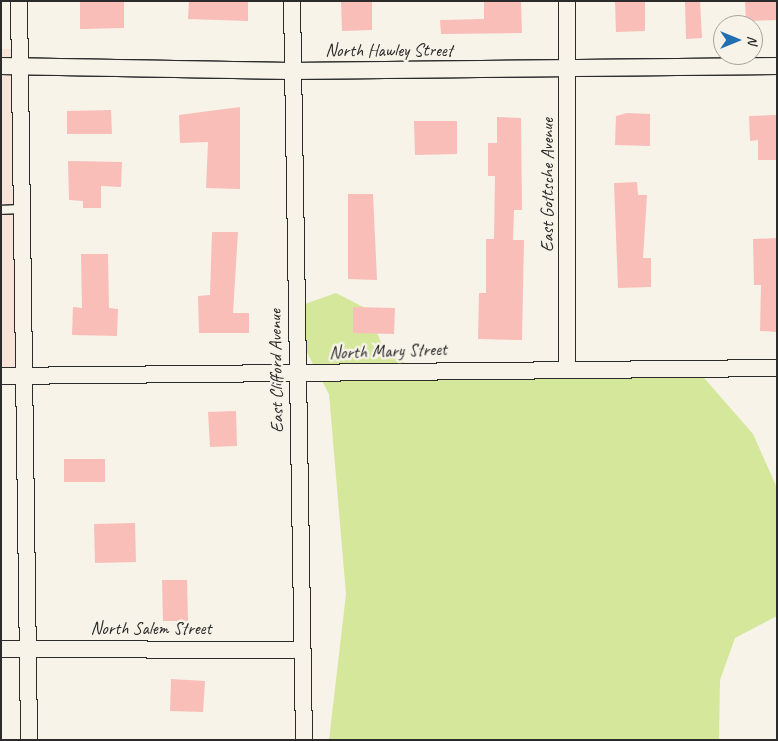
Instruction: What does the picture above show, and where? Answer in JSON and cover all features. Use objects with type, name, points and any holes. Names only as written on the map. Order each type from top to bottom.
[{"type":"street","points":[[19,1],[28,740]]},
{"type":"street","name":"East Clifford Avenue","points":[[292,1],[291,71],[295,374],[304,740]]},
{"type":"street","name":"East Gottsche Avenue","points":[[567,1],[567,368]]},
{"type":"street","name":"North Hawley Street","points":[[1,66],[291,71],[777,66]]},
{"type":"street","name":"North Mary Street","points":[[1,376],[295,374],[567,368],[777,368]]},
{"type":"street","name":"North Salem Street","points":[[1,649],[301,650]]},
{"type":"lane","points":[[1,210],[22,209]]},
{"type":"shaded area","points":[[1,49],[23,49],[32,372],[1,372]]},
{"type":"green space","points":[[336,293],[367,309],[383,347],[425,378],[698,371],[753,434],[777,488],[777,616],[735,638],[720,680],[719,740],[329,740],[346,594],[329,394],[304,347],[302,305]]},
{"type":"building","points":[[189,1],[248,1],[248,21],[188,19]]},
{"type":"building","points":[[341,1],[372,1],[372,30],[342,31]]},
{"type":"building","points":[[484,1],[521,1],[522,33],[441,34],[440,20],[484,19]]},
{"type":"building","points":[[615,1],[645,1],[645,31],[616,32]]},
{"type":"building","points":[[685,1],[700,1],[702,38],[686,39]]},
{"type":"building","points":[[745,1],[777,1],[777,20],[763,20],[763,15],[746,15]]},
{"type":"building","points":[[80,2],[124,2],[124,28],[80,29]]},
{"type":"building","points":[[240,107],[240,189],[206,188],[208,142],[180,143],[179,115]]},
{"type":"building","points":[[111,110],[112,134],[67,134],[67,111]]},
{"type":"building","points":[[627,113],[650,114],[650,146],[615,145],[616,116]]},
{"type":"building","points":[[777,115],[777,160],[758,160],[758,140],[750,141],[749,116]]},
{"type":"building","points":[[497,117],[521,118],[522,210],[514,210],[513,240],[524,240],[522,340],[478,339],[479,293],[486,293],[486,239],[494,239],[495,176],[488,176],[488,143],[497,143]]},
{"type":"building","points":[[414,121],[457,121],[457,154],[415,155]]},
{"type":"building","points":[[68,161],[122,162],[121,187],[101,186],[101,208],[83,208],[83,201],[69,200]]},
{"type":"building","points":[[637,182],[638,195],[647,195],[643,258],[651,258],[651,287],[618,288],[614,183]]},
{"type":"building","points":[[348,194],[373,194],[377,280],[348,279]]},
{"type":"building","points":[[212,232],[238,232],[233,313],[249,313],[249,333],[199,333],[198,296],[210,295]]},
{"type":"building","points":[[777,238],[777,332],[760,331],[761,285],[754,285],[753,239]]},
{"type":"building","points":[[81,254],[108,254],[109,308],[118,309],[117,336],[72,335],[73,307],[82,308]]},
{"type":"building","points":[[353,307],[395,308],[394,334],[353,333]]},
{"type":"building","points":[[236,411],[237,446],[210,447],[208,412]]},
{"type":"building","points":[[64,459],[105,459],[105,482],[64,482]]},
{"type":"building","points":[[135,523],[136,562],[95,563],[94,524]]},
{"type":"building","points":[[162,580],[187,580],[188,621],[163,621]]},
{"type":"building","points":[[171,679],[205,681],[203,712],[170,711]]}]
